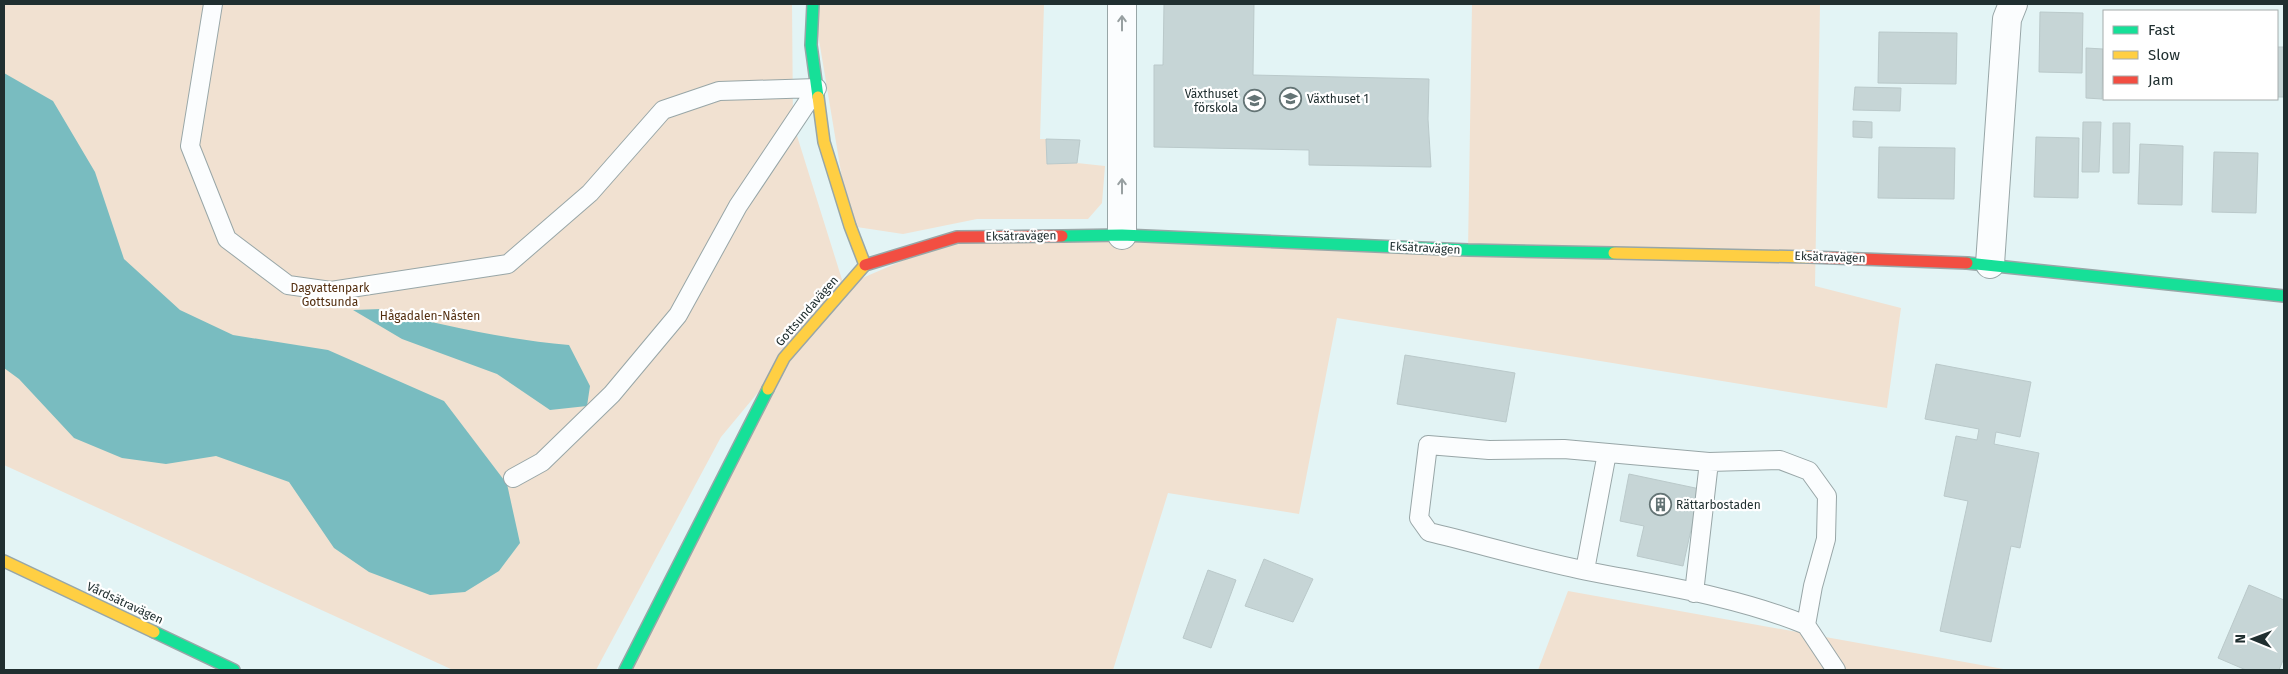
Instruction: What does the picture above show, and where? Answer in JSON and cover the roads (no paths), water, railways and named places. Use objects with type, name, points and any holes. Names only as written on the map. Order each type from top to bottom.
[{"type":"street","points":[[813,4],[811,44],[824,142],[850,226],[865,265]]},
{"type":"street","points":[[1122,4],[1122,234]]},
{"type":"street","points":[[1990,264],[2007,20],[2013,4]]},
{"type":"street","name":"Eksätravägen","points":[[865,265],[956,237],[1122,234],[1468,250],[1816,256],[1990,264],[2284,296]]},
{"type":"street","name":"Gottsundavägen","points":[[625,670],[784,358],[865,265]]},
{"type":"street","name":"Vårdsätravägen","points":[[4,561],[234,670]]},
{"type":"lane","points":[[213,4],[190,146],[227,239],[288,286],[331,291],[508,264],[590,193],[663,110],[719,91],[817,88]]},
{"type":"lane","points":[[513,478],[542,462],[612,394],[678,315],[738,206],[817,88]]},
{"type":"lane","points":[[1806,625],[1812,586],[1826,539],[1827,496],[1809,471],[1780,460],[1709,462],[1564,449],[1489,450],[1428,445],[1419,518],[1429,532],[1585,570],[1694,593],[1776,613],[1806,625],[1836,670]]},
{"type":"lane","points":[[1585,570],[1607,453]]},
{"type":"lane","points":[[1694,593],[1709,462]]},
{"type":"water","points":[[4,73],[53,101],[95,172],[124,259],[180,310],[233,335],[328,350],[444,401],[507,484],[520,543],[499,571],[465,592],[430,595],[369,572],[334,548],[289,482],[216,456],[166,464],[122,458],[74,438],[19,379],[4,368]]},
{"type":"water","points":[[381,309],[474,331],[569,345],[590,386],[587,406],[550,410],[497,374],[402,339],[353,310]]},
{"type":"place","name":"Växthuset 1","points":[[1291,99]]},
{"type":"place","name":"Växthuset förskola","points":[[1254,101]]},
{"type":"place","name":"Rättarbostaden","points":[[1660,505]]},
{"type":"park label","name":"Dagvattenpark Gottsunda","points":[[330,295]]},
{"type":"park label","name":"Hågadalen-Nåsten","points":[[430,316]]}]
